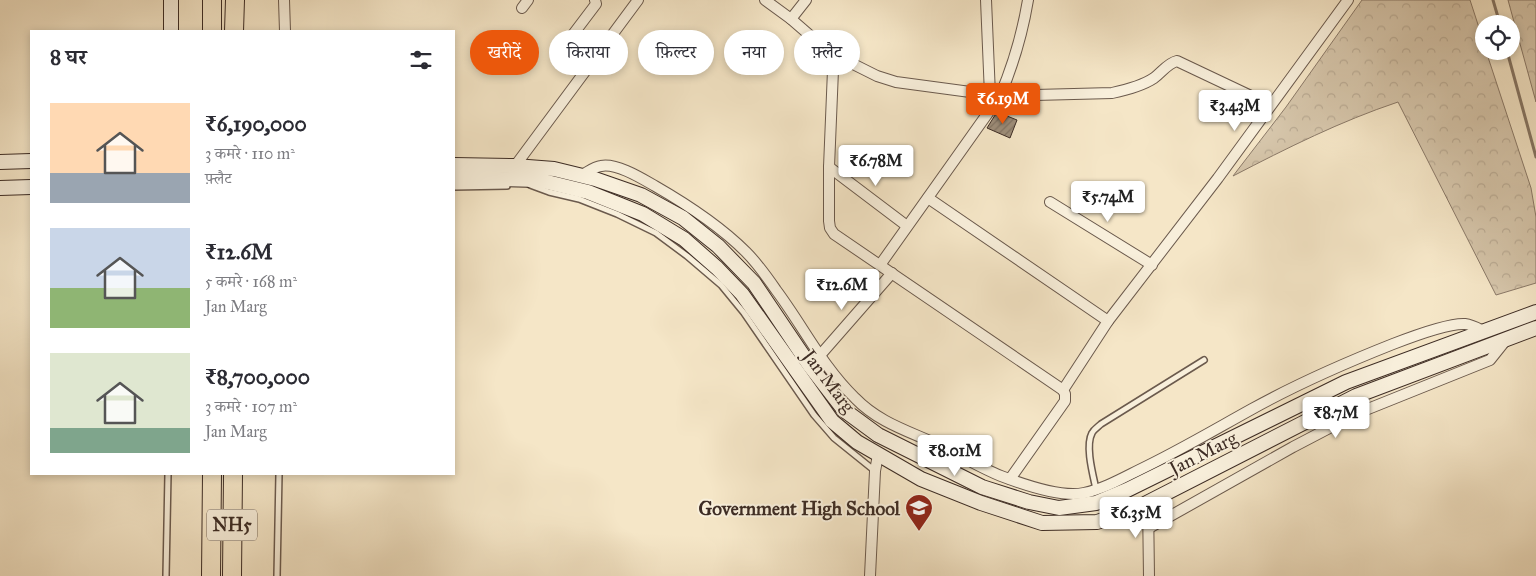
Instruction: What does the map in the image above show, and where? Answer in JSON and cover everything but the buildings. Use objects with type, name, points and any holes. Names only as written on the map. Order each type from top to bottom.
[{"type":"highway","points":[[212,0],[212,30]]},
{"type":"highway","points":[[234,30],[235,0]]},
{"type":"highway","name":"NH5","points":[[211,576],[212,475]]},
{"type":"highway","name":"NH5","points":[[232,576],[233,475]]},
{"type":"main road","points":[[171,0],[171,30]]},
{"type":"main road","points":[[0,162],[30,161]]},
{"type":"main road","name":"Jan Marg","points":[[455,165],[512,177],[539,180],[588,192],[643,214],[684,239],[717,268],[742,294],[832,421],[857,442],[921,479],[981,503],[1042,523],[1097,522],[1131,511],[1356,396],[1535,328]]},
{"type":"main road","name":"Jan Marg","points":[[455,178],[512,177],[554,169],[595,178],[641,195],[683,218],[718,246],[754,283],[815,361],[844,410],[878,435],[982,487],[1028,502],[1059,508],[1096,503],[1127,490],[1346,382],[1532,314]]},
{"type":"main road","points":[[0,188],[30,187]]},
{"type":"street","points":[[284,0],[285,30]]},
{"type":"street","points":[[577,30],[596,4],[595,0]]},
{"type":"street","points":[[512,177],[638,0]]},
{"type":"street","points":[[765,0],[804,30]]},
{"type":"street","points":[[791,19],[806,0]]},
{"type":"street","points":[[986,0],[995,96]]},
{"type":"street","points":[[880,265],[928,198],[1012,68],[1024,25],[1028,0]]},
{"type":"street","points":[[1063,390],[1108,321],[1212,185],[1348,0]]},
{"type":"street","points":[[860,68],[877,76],[896,82],[995,96],[1112,93],[1130,89],[1152,79],[1170,64],[1177,61],[1270,105]]},
{"type":"street","points":[[833,75],[829,167],[830,228],[834,234],[1063,390],[1065,394],[1065,401],[1010,479]]},
{"type":"street","points":[[829,167],[907,226]]},
{"type":"street","points":[[928,198],[1108,321]]},
{"type":"street","points":[[1050,202],[1152,265]]},
{"type":"street","points":[[892,273],[815,361],[836,378],[856,400],[874,414],[899,429],[942,446],[988,470],[1024,485],[1056,492],[1082,494],[1110,484],[1175,452],[1255,407],[1350,361],[1406,339],[1462,324],[1473,326],[1485,332]]},
{"type":"street","points":[[1149,528],[1293,447],[1358,413],[1490,360],[1508,339]]},
{"type":"street","points":[[870,576],[875,472],[878,455]]},
{"type":"street","points":[[1148,502],[1149,576]]},
{"type":"lane","points":[[455,187],[512,177],[549,192],[580,199],[656,233],[721,285],[744,313],[814,415],[834,438],[875,472]]},
{"type":"lane","points":[[1096,489],[1090,461],[1089,442],[1092,432],[1101,424],[1204,360]]},
{"type":"lane","points":[[166,576],[168,475]]},
{"type":"lane","points":[[278,576],[279,475]]},
{"type":"green space","points":[[1362,0],[1470,0],[1475,15],[1475,60],[1489,60],[1531,188],[1536,217],[1536,283],[1496,295],[1398,102],[1335,126],[1233,176],[1286,107]]},
{"type":"green space","points":[[1508,0],[1536,0],[1536,102],[1520,44],[1520,15],[1512,15]]},
{"type":"waterway","points":[[1493,0],[1497,15]]},
{"type":"waterway","points":[[1509,60],[1536,157]]},
{"type":"place","name":"Government High School","points":[[919,532]]}]
